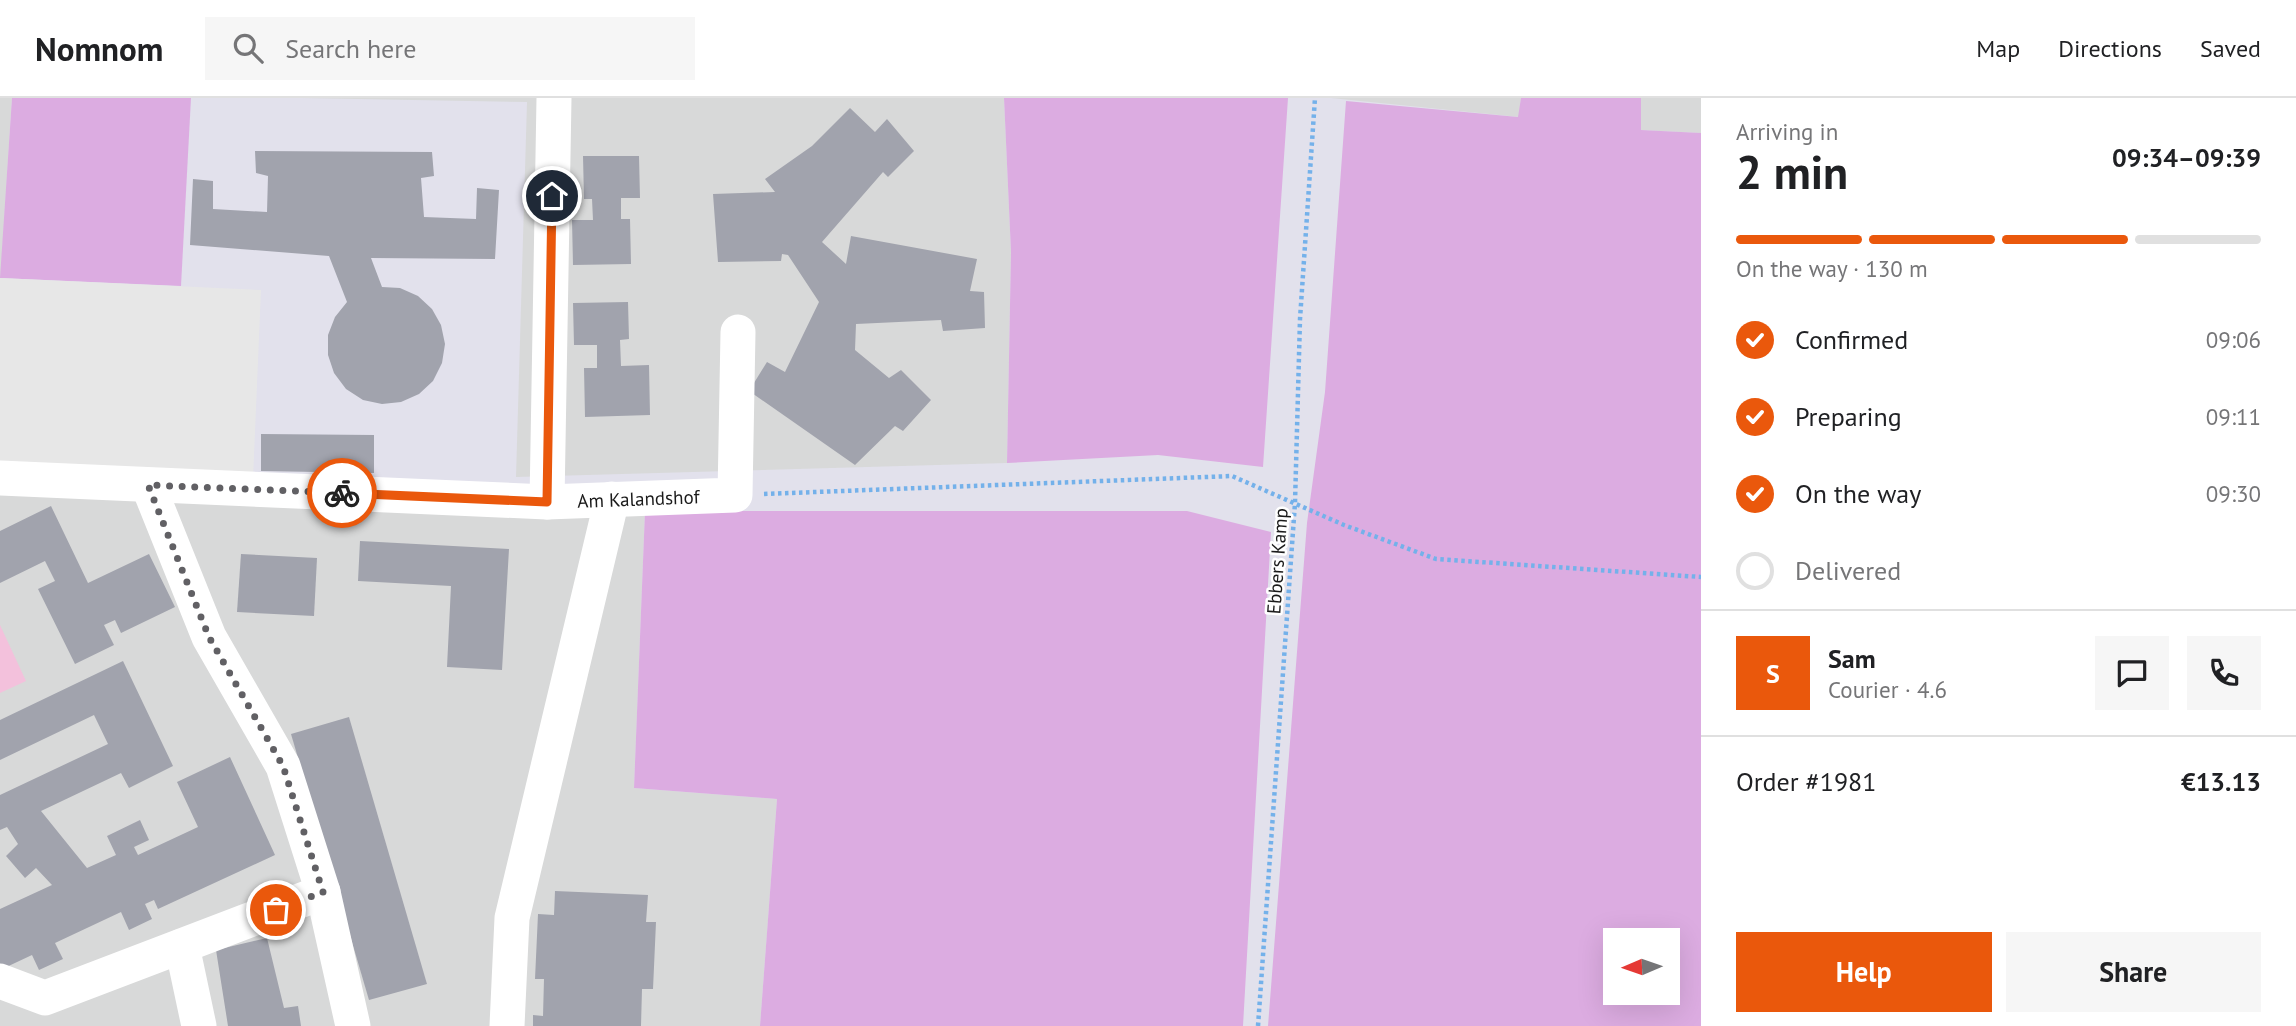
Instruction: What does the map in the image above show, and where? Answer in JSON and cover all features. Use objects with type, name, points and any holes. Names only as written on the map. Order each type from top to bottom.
[{"type":"street","points":[[547,502],[554,98]]},
{"type":"street","points":[[735,495],[738,332]]},
{"type":"street","name":"Am Kalandshof","points":[[0,478],[547,502],[735,495]]},
{"type":"street","points":[[148,485],[209,637],[283,766],[323,892],[353,1026]]},
{"type":"street","points":[[507,1026],[512,918],[612,499]]},
{"type":"street","points":[[0,981],[45,998],[323,892]]},
{"type":"street","points":[[182,946],[199,1026]]},
{"type":"path","name":"Ebbers Kamp","points":[[1258,1026],[1295,503],[1300,319],[1315,98]]},
{"type":"path","points":[[735,495],[1232,476],[1344,525],[1436,559],[1701,577]]},
{"type":"shaded area","points":[[0,98],[12,98],[0,285]]},
{"type":"shaded area","points":[[12,98],[191,98],[181,286],[0,278]]},
{"type":"shaded area","points":[[302,98],[1004,98],[1011,252],[1007,463],[516,477],[527,102]]},
{"type":"shaded area","points":[[1004,98],[1288,98],[1263,467],[1158,455],[1007,463],[1011,252]]},
{"type":"shaded area","points":[[1331,98],[1521,98],[1519,117]]},
{"type":"shaded area","points":[[1521,98],[1641,98],[1641,130],[1701,133],[1701,1026],[1268,1026],[1307,523],[1325,392],[1346,101],[1518,117]]},
{"type":"shaded area","points":[[1641,98],[1701,98],[1701,133],[1641,130]]},
{"type":"shaded area","points":[[0,278],[261,290],[253,479],[0,466]]},
{"type":"shaded area","points":[[0,492],[645,511],[634,788],[777,799],[760,1026],[0,1026]]},
{"type":"shaded area","points":[[645,511],[1187,511],[1271,532],[1243,1026],[760,1026],[777,799],[634,788]]},
{"type":"shaded area","points":[[0,625],[26,681],[0,693]]},
{"type":"building","points":[[850,108],[875,132],[887,119],[914,151],[888,177],[883,172],[822,242],[846,264],[851,236],[977,259],[970,291],[984,292],[985,328],[943,331],[941,320],[856,324],[855,350],[889,378],[901,370],[931,400],[903,431],[895,426],[855,465],[749,391],[767,362],[785,372],[819,302],[788,255],[782,254],[781,261],[718,262],[713,194],[775,192],[765,179],[812,146]]},
{"type":"building","points":[[255,151],[432,152],[434,176],[421,178],[424,217],[476,219],[477,188],[499,190],[495,259],[371,258],[382,287],[400,288],[418,296],[432,309],[441,325],[445,344],[442,363],[433,381],[419,394],[401,402],[382,404],[363,400],[346,389],[334,373],[328,355],[328,335],[335,317],[347,302],[329,256],[190,245],[193,179],[213,181],[213,209],[267,212],[268,176],[256,173]]},
{"type":"building","points":[[583,156],[639,156],[640,198],[621,198],[621,219],[630,219],[631,264],[573,265],[572,220],[593,220],[592,199],[584,199]]},
{"type":"building","points":[[628,302],[629,339],[620,340],[621,366],[649,365],[650,415],[585,417],[584,368],[597,368],[597,345],[574,345],[573,303]]},
{"type":"building","points":[[261,434],[374,435],[374,473],[261,471]]},
{"type":"building","points":[[51,506],[88,583],[149,554],[175,607],[121,633],[115,620],[104,625],[114,645],[75,664],[38,589],[55,581],[45,561],[0,583],[0,531]]},
{"type":"building","points":[[360,541],[509,549],[502,670],[447,667],[451,586],[358,581]]},
{"type":"building","points":[[241,554],[317,558],[314,616],[237,612]]},
{"type":"building","points":[[123,661],[173,766],[129,788],[121,773],[41,811],[87,868],[116,855],[107,836],[140,820],[149,840],[134,847],[138,855],[198,827],[177,782],[230,757],[275,855],[158,909],[154,900],[145,904],[152,919],[129,930],[121,912],[55,943],[63,959],[39,970],[32,955],[0,970],[0,909],[52,885],[36,868],[25,878],[6,856],[18,844],[7,827],[0,830],[0,795],[108,744],[94,715],[0,760],[0,720]]},
{"type":"building","points":[[349,717],[427,984],[369,1000],[291,734]]},
{"type":"building","points":[[555,891],[648,895],[646,922],[656,922],[653,989],[642,989],[641,1026],[533,1026],[533,1015],[543,1016],[544,979],[535,979],[538,914],[554,915]]},
{"type":"building","points":[[267,938],[284,1008],[298,1006],[301,1026],[228,1026],[216,950]]},
{"type":"way so far","points":[[276,910],[323,892],[283,766],[209,637],[148,485],[342,493]]},
{"type":"route","points":[[342,493],[547,502],[552,196]]}]
